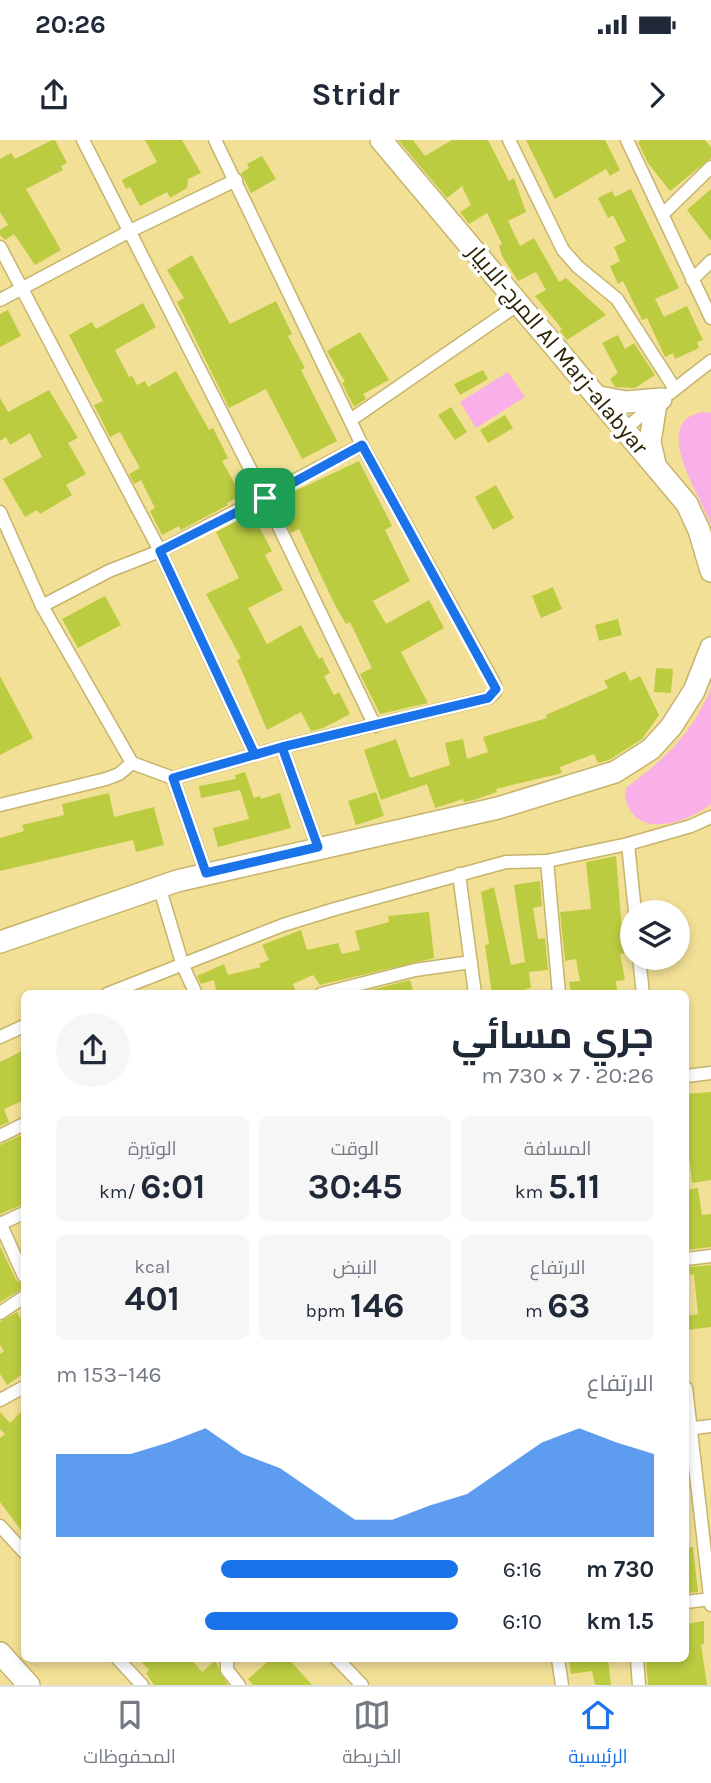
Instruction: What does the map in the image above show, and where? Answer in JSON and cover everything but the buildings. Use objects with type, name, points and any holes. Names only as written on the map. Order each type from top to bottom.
[{"type":"main road","name":"المرج-الابيار Al Marj-alabyar","points":[[380,140],[687,504],[699,530],[711,571]]},
{"type":"main road","points":[[599,397],[625,402],[664,397],[650,442],[656,466]]},
{"type":"main road","points":[[0,942],[159,886],[206,873],[498,808],[615,772],[651,749],[671,727],[694,691],[711,648]]},
{"type":"main road","points":[[0,1653],[29,1685]]},
{"type":"street","points":[[83,140],[265,498],[375,726]]},
{"type":"street","points":[[0,512],[43,606],[132,763],[173,778],[282,747],[488,698],[496,689],[362,445],[352,419],[215,140]]},
{"type":"street","points":[[509,140],[563,250],[578,267],[617,299],[664,397]]},
{"type":"street","points":[[631,142],[711,318]]},
{"type":"street","points":[[663,214],[711,167]]},
{"type":"street","points":[[0,300],[130,231],[236,180]]},
{"type":"street","points":[[0,247],[160,551],[255,755]]},
{"type":"street","points":[[692,281],[711,261]]},
{"type":"street","points":[[352,419],[520,303]]},
{"type":"street","points":[[625,428],[711,362]]},
{"type":"street","points":[[43,606],[109,571],[160,551],[362,445]]},
{"type":"street","points":[[282,747],[318,847]]},
{"type":"street","points":[[0,804],[106,779],[119,774],[132,763]]},
{"type":"street","points":[[173,778],[206,873]]},
{"type":"street","points":[[118,990],[283,925],[506,862],[547,861],[628,844],[691,826],[711,817]]},
{"type":"street","points":[[628,844],[634,900]]},
{"type":"street","points":[[547,861],[559,990]]},
{"type":"street","points":[[460,874],[474,990]]},
{"type":"street","points":[[159,886],[183,966],[194,990]]},
{"type":"street","points":[[337,990],[415,970],[471,962]]},
{"type":"street","points":[[640,970],[643,990]]},
{"type":"street","points":[[0,1037],[21,1027]]},
{"type":"street","points":[[689,1076],[711,1073]]},
{"type":"street","points":[[0,1136],[21,1126]]},
{"type":"street","points":[[21,1214],[0,1224],[21,1270]]},
{"type":"street","points":[[689,1259],[711,1256]]},
{"type":"street","points":[[0,1312],[21,1299]]},
{"type":"street","points":[[0,1400],[21,1389]]},
{"type":"street","points":[[689,1602],[711,1601],[689,1429],[711,1426]]},
{"type":"street","points":[[0,1526],[21,1549]]},
{"type":"street","points":[[121,1662],[142,1685]]},
{"type":"street","points":[[227,1662],[227,1670],[239,1685]]},
{"type":"street","points":[[340,1662],[362,1685]]},
{"type":"street","points":[[558,1662],[562,1685]]},
{"type":"street","points":[[637,1662],[639,1685]]},
{"type":"shaded area","points":[[508,372],[525,397],[476,428],[460,402]]},
{"type":"shaded area","points":[[704,412],[711,413],[711,525],[690,479],[679,444],[680,429],[688,418]]},
{"type":"shaded area","points":[[711,688],[711,804],[693,815],[669,823],[647,823],[637,818],[627,805],[626,788],[676,744],[695,719]]},
{"type":"route","points":[[265,498],[160,551],[255,755],[282,747],[318,847],[206,873],[173,778],[255,755],[282,747],[488,698],[496,689],[362,445],[265,498]]}]
